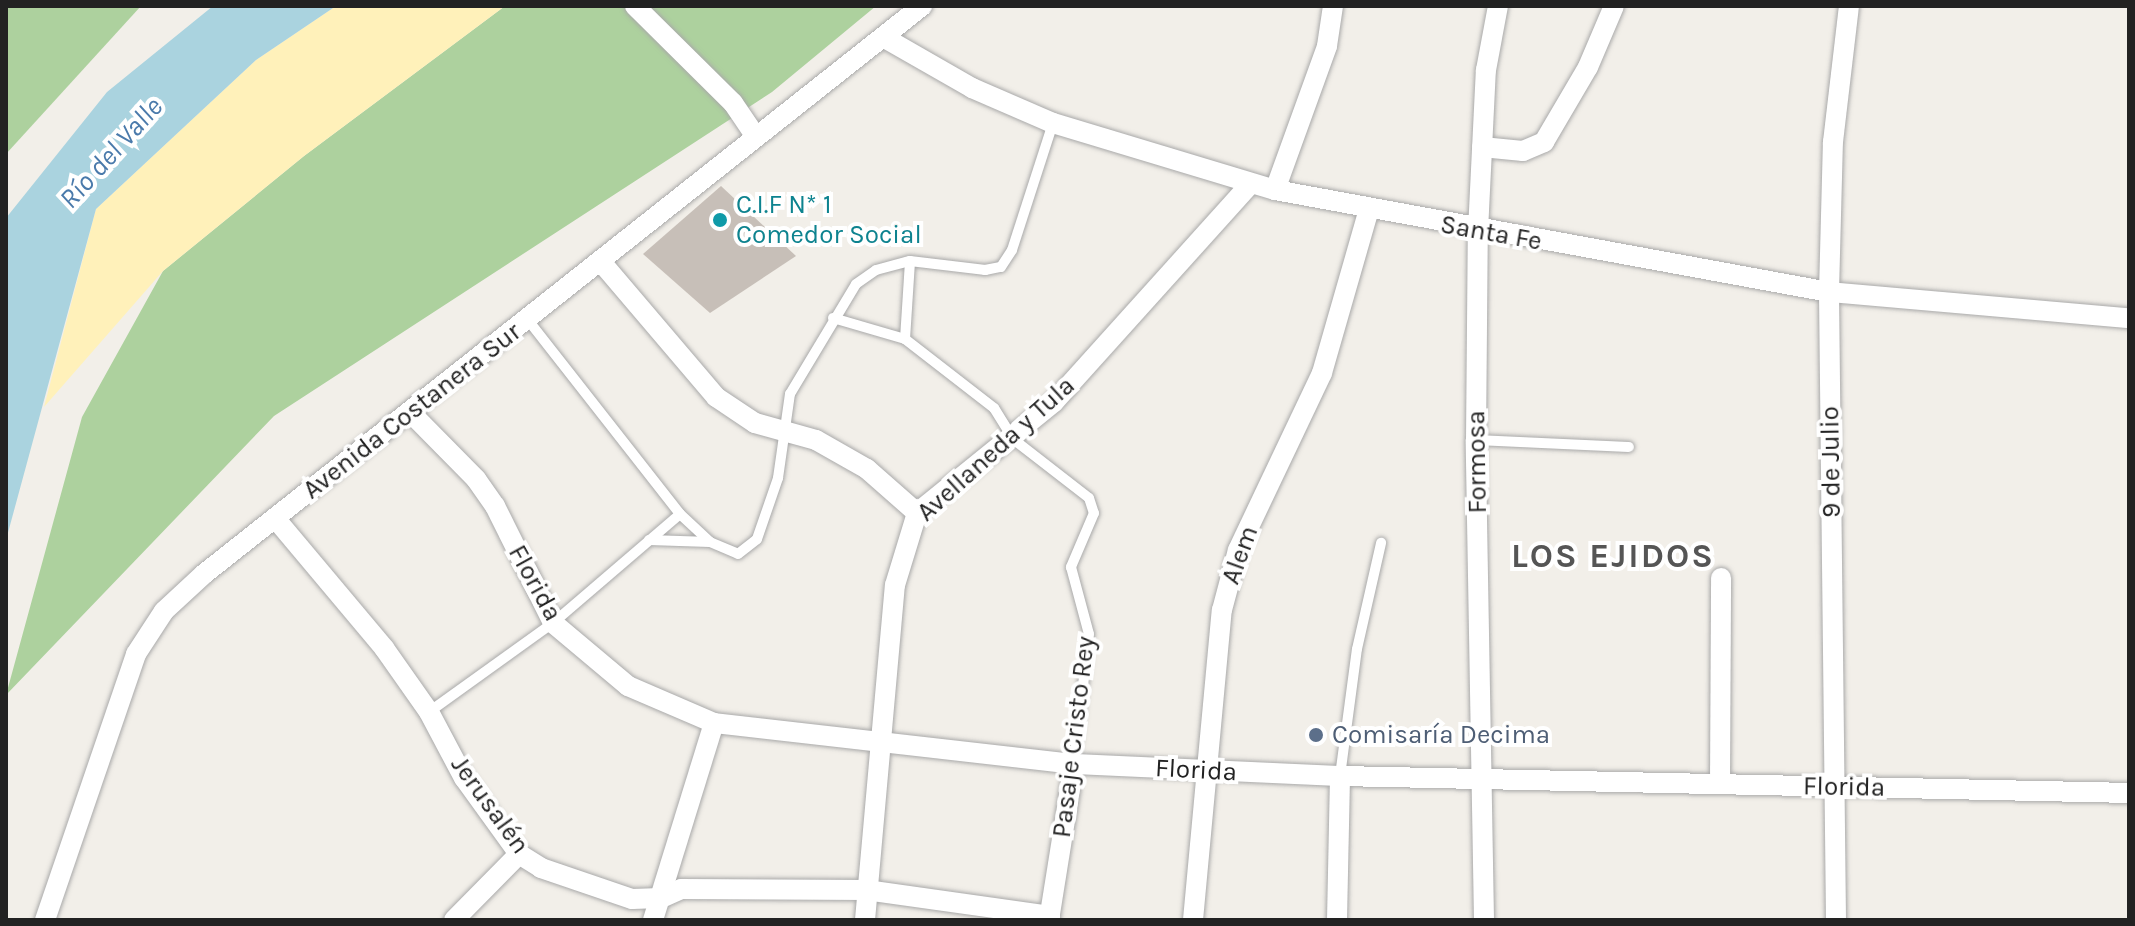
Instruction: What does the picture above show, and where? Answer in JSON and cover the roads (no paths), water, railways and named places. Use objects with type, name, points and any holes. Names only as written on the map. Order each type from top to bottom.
[{"type":"street","points":[[635,6],[733,103],[756,137]]},
{"type":"street","name":"Avenida Costanera Sur","points":[[45,920],[136,654],[164,611],[275,518],[602,263],[922,6]]},
{"type":"street","points":[[1275,190],[1318,74],[1333,6]]},
{"type":"street","name":"Formosa","points":[[1484,920],[1476,440],[1478,231],[1486,70],[1498,6]]},
{"type":"street","points":[[1482,147],[1523,151],[1544,142],[1588,67],[1614,6]]},
{"type":"street","name":"9 de Julio","points":[[1836,920],[1829,292],[1833,142],[1849,6]]},
{"type":"street","name":"Santa Fe","points":[[883,37],[972,88],[1053,123],[1275,190],[1478,231],[1829,292],[2129,318]]},
{"type":"street","name":"Avellaneda y Tula","points":[[865,920],[878,742],[895,585],[917,513],[1013,439],[1054,402],[1250,184]]},
{"type":"street","name":"Alem","points":[[1193,920],[1203,770],[1222,610],[1238,550],[1322,373],[1369,209]]},
{"type":"street","points":[[602,263],[716,397],[755,423],[786,435],[816,440],[867,469],[917,513]]},
{"type":"street","name":"Florida","points":[[411,413],[476,479],[495,506],[553,623],[628,686],[714,723],[1074,764],[1482,780],[2129,793]]},
{"type":"street","name":"Jerusalén","points":[[275,518],[384,648],[429,712],[464,778],[519,854],[541,868],[632,899],[661,898],[681,889],[866,890],[1050,918]]},
{"type":"street","points":[[1720,784],[1721,578]]},
{"type":"street","points":[[653,920],[714,723]]},
{"type":"street","name":"Pasaje Cristo Rey","points":[[1050,918],[1074,764]]},
{"type":"street","points":[[1337,920],[1340,776]]},
{"type":"street","points":[[454,920],[519,854]]},
{"type":"lane","points":[[528,320],[680,514],[710,542],[738,554],[757,539],[778,478],[790,394],[856,284],[876,270],[910,261],[985,270],[1001,267],[1012,250],[1053,123]]},
{"type":"lane","points":[[905,339],[910,261]]},
{"type":"lane","name":"Pasaje Cristo Rey","points":[[833,318],[905,339],[994,408],[1013,439],[1089,498],[1094,513],[1071,567],[1089,634],[1074,764]]},
{"type":"lane","points":[[1476,440],[1629,447]]},
{"type":"lane","points":[[429,712],[553,623],[680,514]]},
{"type":"lane","points":[[649,540],[710,542]]},
{"type":"lane","points":[[1340,776],[1357,649],[1381,543]]},
{"type":"water","name":"Río del Valle","points":[[213,6],[336,6],[256,60],[96,209],[6,540],[6,218],[107,92]]},
{"type":"place","name":"C.I.F N* 1 Comedor Social","points":[[720,220]]},
{"type":"place","name":"Comisaría Decima","points":[[1316,735]]},
{"type":"district","name":"LOS EJIDOS","points":[[1613,557]]}]
